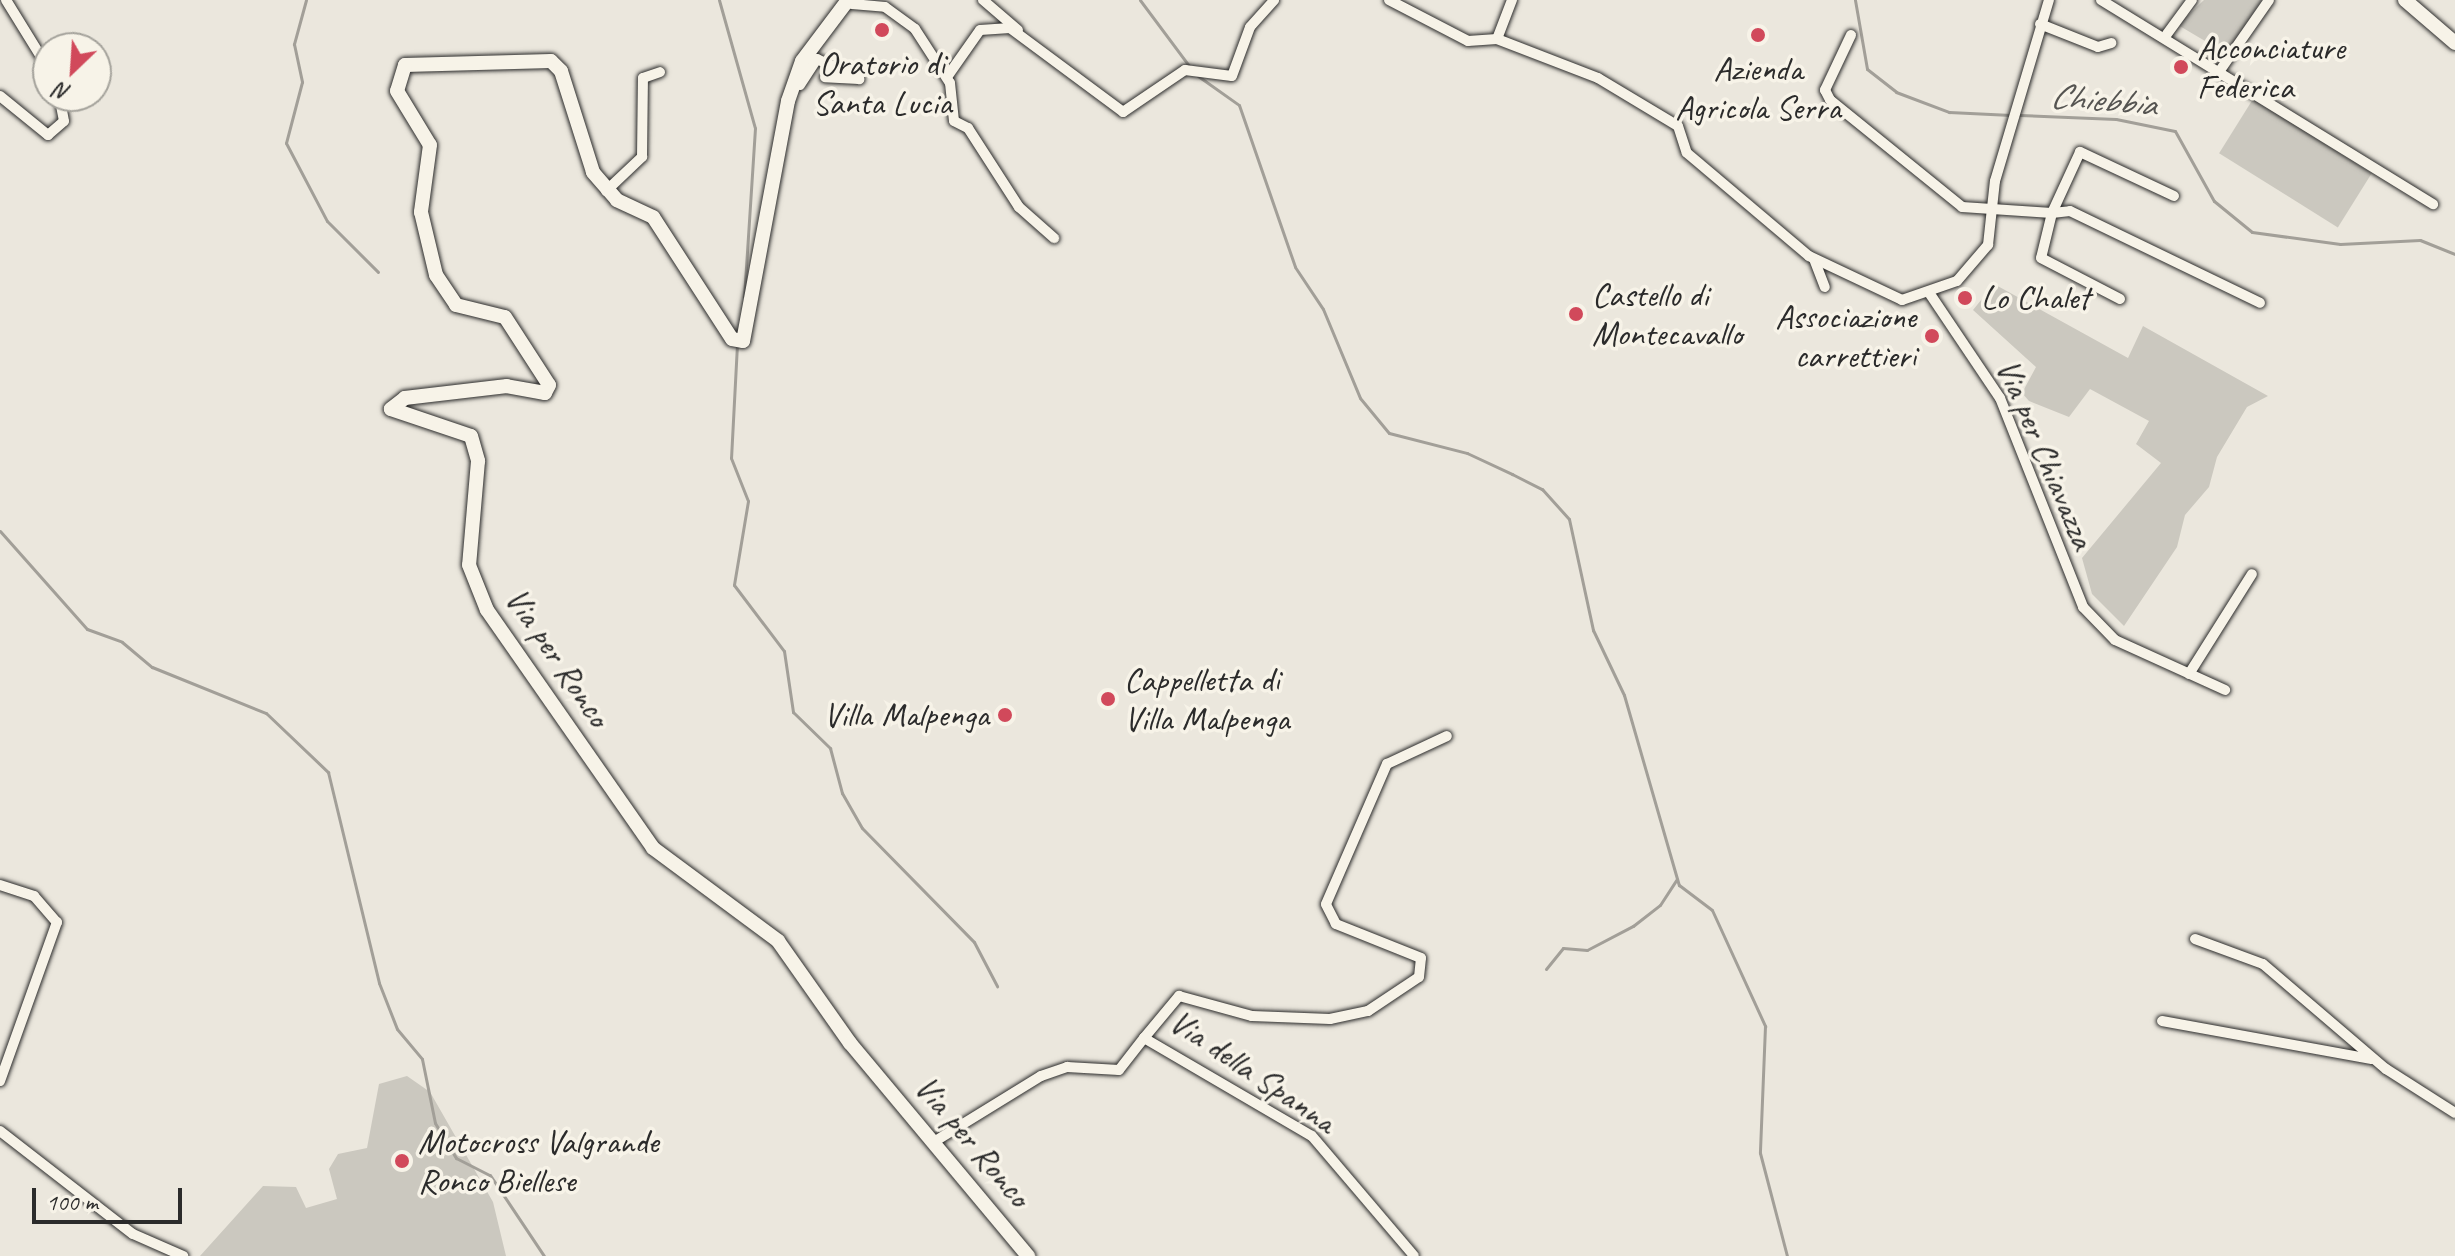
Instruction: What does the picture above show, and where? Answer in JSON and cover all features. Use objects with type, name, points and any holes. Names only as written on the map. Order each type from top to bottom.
[{"type":"street","points":[[6,0],[32,42]]},
{"type":"street","points":[[983,0],[1118,111],[1190,68],[1224,77],[1236,72],[1250,27],[1274,0]]},
{"type":"street","points":[[1389,0],[1468,41],[1497,39],[1598,78],[1678,126],[1687,153],[1814,259],[1888,299],[1930,294],[1980,257],[1994,210],[1995,181],[2024,98],[2045,1]]},
{"type":"street","points":[[1497,39],[1512,0]]},
{"type":"street","points":[[2101,0],[2167,34],[2433,204]]},
{"type":"street","points":[[2167,34],[2192,0]]},
{"type":"street","points":[[2221,69],[2269,0]]},
{"type":"street","points":[[2405,0],[2455,43]]},
{"type":"street","points":[[660,72],[643,78],[642,157],[606,191],[653,217],[737,340],[788,101],[807,53],[850,2],[900,16],[947,77],[954,121],[977,140],[1019,207],[1054,238]]},
{"type":"street","points":[[2040,24],[2098,47],[2111,43]]},
{"type":"street","points":[[947,77],[980,30],[1018,30]]},
{"type":"street","points":[[1851,35],[1825,90],[1830,100],[1962,207],[2052,213],[2070,211],[2260,303]]},
{"type":"street","points":[[788,101],[817,59],[859,79],[825,77]]},
{"type":"street","name":"Via per Ronco","points":[[606,191],[584,152],[561,71],[551,61],[405,65],[397,91],[430,145],[421,212],[436,275],[456,305],[505,317],[549,385],[545,393],[507,386],[405,398],[395,401],[392,414],[471,436],[478,461],[469,565],[483,601],[653,848],[778,941],[850,1043],[937,1140],[1028,1256]]},
{"type":"street","points":[[0,96],[48,135],[64,121],[62,112]]},
{"type":"street","points":[[2120,299],[2041,258],[2052,213],[2080,152],[2174,196]]},
{"type":"street","points":[[1814,259],[1825,287]]},
{"type":"street","name":"Via per Chiavazza","points":[[1930,294],[2000,398],[2083,607],[2115,640],[2225,690]]},
{"type":"street","points":[[2189,674],[2252,574]]},
{"type":"street","name":"Via della Spanna","points":[[1414,1256],[1312,1136],[1144,1038],[1179,996],[1252,1016],[1330,1019],[1368,1011],[1419,977],[1421,958],[1336,924],[1326,904],[1387,764],[1447,736]]},
{"type":"street","points":[[0,885],[34,896],[57,922],[0,1081]]},
{"type":"street","points":[[2195,939],[2263,964],[2374,1059],[2455,1113]]},
{"type":"street","points":[[2162,1021],[2374,1059]]},
{"type":"street","points":[[937,1140],[1041,1076],[1067,1067],[1119,1070],[1144,1038]]},
{"type":"street","points":[[0,1131],[133,1234],[183,1256]]},
{"type":"shaded area","points":[[2204,0],[2262,0],[2227,54],[2178,25]]},
{"type":"shaded area","points":[[2253,99],[2372,173],[2338,227],[2219,153]]},
{"type":"shaded area","points":[[1994,284],[2128,358],[2143,326],[2268,396],[2247,407],[2217,457],[2209,487],[2185,515],[2177,547],[2124,626],[2092,594],[2082,558],[2161,463],[2136,444],[2149,421],[2090,389],[2069,417],[2029,401],[2022,393],[2036,367],[1973,310]]},
{"type":"shaded area","name":"Motocross Valgrande Ronco Biellese","points":[[407,1076],[430,1092],[493,1202],[506,1256],[200,1256],[263,1186],[296,1187],[306,1208],[337,1199],[329,1169],[338,1154],[367,1148],[379,1084]]},
{"type":"waterway","points":[[306,0],[294,44],[302,82],[286,143],[327,221],[378,272]]},
{"type":"waterway","points":[[719,0],[755,128],[744,297]]},
{"type":"waterway","points":[[1140,0],[1190,67]]},
{"type":"waterway","name":"Chiebbia","points":[[1855,0],[1867,69],[1896,92],[1949,112],[2011,115]]},
{"type":"waterway","points":[[1198,76],[1239,105],[1295,267],[1323,309],[1360,398],[1389,433],[1467,453],[1512,474],[1542,489],[1569,519],[1593,630],[1624,695],[1679,885],[1712,910],[1765,1026],[1760,1153],[1787,1256]]},
{"type":"waterway","name":"Chiebbia","points":[[2019,115],[2116,119],[2175,131],[2214,201],[2252,232],[2340,244],[2420,240],[2455,254]]},
{"type":"waterway","points":[[737,344],[731,458],[748,501],[734,585],[784,651],[793,712],[830,748],[842,793],[862,828],[974,942],[997,986]]},
{"type":"waterway","points":[[0,531],[87,629],[122,642],[152,667],[266,713],[328,772],[379,983],[397,1029],[422,1059],[435,1123],[456,1158],[490,1175],[544,1256]]},
{"type":"waterway","points":[[1546,969],[1563,948],[1587,950],[1633,926],[1660,905],[1676,880]]},
{"type":"place","name":"Oratorio di Santa Lucia","points":[[882,30]]},
{"type":"place","name":"Azienda Agricola Serra","points":[[1758,35]]},
{"type":"place","name":"Acconciature Federica","points":[[2181,67]]},
{"type":"place","name":"Lo Chalet","points":[[1965,298]]},
{"type":"place","name":"Castello di Montecavallo","points":[[1576,314]]},
{"type":"place","name":"Associazione carrettieri","points":[[1932,336]]},
{"type":"place","name":"Cappelletta di Villa Malpenga","points":[[1108,699]]},
{"type":"place","name":"Villa Malpenga","points":[[1005,715]]},
{"type":"place","name":"Motocross Valgrande Ronco Biellese","points":[[402,1161]]}]
